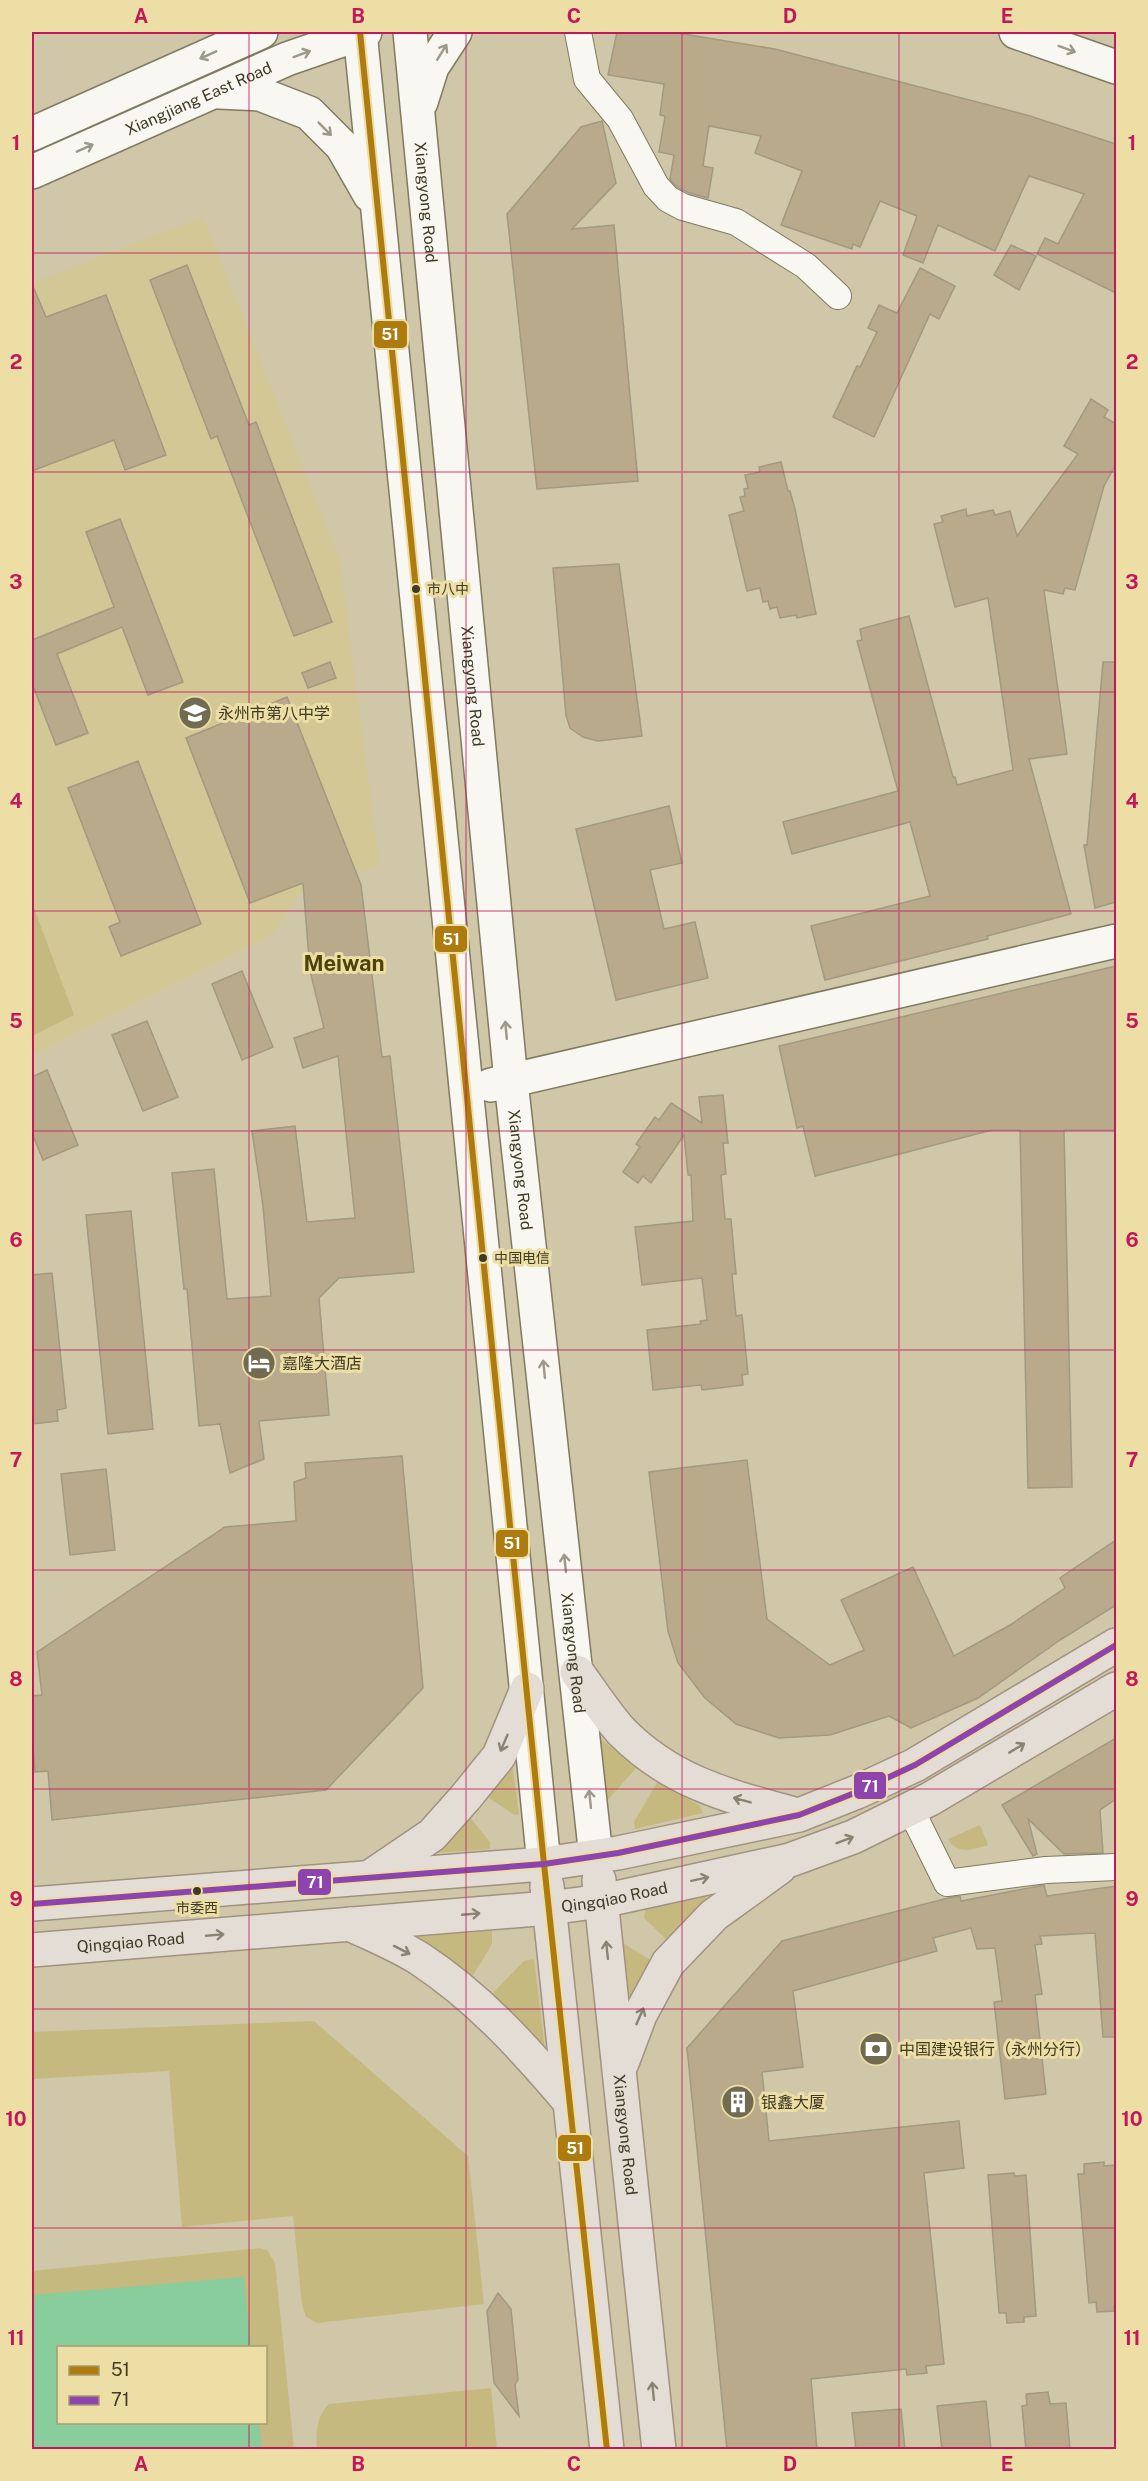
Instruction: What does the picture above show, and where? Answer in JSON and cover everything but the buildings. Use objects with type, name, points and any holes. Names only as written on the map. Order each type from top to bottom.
[{"type":"main road","points":[[32,134],[261,32]]},
{"type":"main road","points":[[361,32],[376,207],[544,1864],[607,2450]]},
{"type":"main road","name":"Xiangjiang East Road","points":[[32,172],[287,59],[361,32]]},
{"type":"main road","name":"Xiangyong Road","points":[[410,32],[511,1081],[602,1901],[658,2450]]},
{"type":"main road","points":[[418,112],[432,67],[455,32]]},
{"type":"main road","points":[[1016,32],[1116,67]]},
{"type":"main road","points":[[214,92],[260,94],[309,113],[342,146],[376,207]]},
{"type":"main road","points":[[466,1091],[1116,940]]},
{"type":"main road","points":[[32,1904],[544,1864],[596,1857],[790,1818],[857,1792],[915,1765],[1116,1645]]},
{"type":"main road","points":[[577,1672],[621,1730],[669,1770],[724,1796],[790,1818]]},
{"type":"main road","points":[[527,1689],[499,1756],[465,1798],[432,1835],[363,1877],[354,1923],[418,1958],[470,1996],[519,2043],[569,2101]]},
{"type":"main road","name":"Qingqiao Road","points":[[32,1950],[549,1908],[602,1901],[790,1860],[853,1837],[911,1810],[1116,1689]]},
{"type":"main road","points":[[619,2070],[640,2015],[668,1962],[714,1915],[790,1860],[790,1818]]},
{"type":"street","points":[[578,32],[587,79],[620,119],[656,186],[668,199],[683,207],[736,222],[806,266],[838,296]]},
{"type":"street","points":[[911,1810],[947,1883],[1046,1870],[1116,1868]]},
{"type":"shaded area","name":"永州市第八中学","points":[[203,217],[340,561],[379,865],[298,894],[272,935],[32,1055],[32,283]]},
{"type":"shaded area","points":[[32,903],[74,1015],[32,1036]]},
{"type":"shaded area","points":[[598,1737],[637,1767],[606,1802]]},
{"type":"shaded area","points":[[512,1762],[519,1814],[515,1815],[478,1791]]},
{"type":"shaded area","points":[[658,1781],[700,1806],[703,1813],[635,1829],[634,1822]]},
{"type":"shaded area","points":[[463,1809],[490,1842],[490,1849],[435,1853],[432,1850]]},
{"type":"shaded area","points":[[980,1825],[988,1845],[966,1850],[956,1847],[948,1839]]},
{"type":"shaded area","points":[[703,1897],[709,1901],[669,1942],[644,1918],[645,1908]]},
{"type":"shaded area","points":[[492,1931],[492,1944],[470,1980],[414,1942],[416,1937],[422,1936]]},
{"type":"shaded area","points":[[621,1942],[654,1962],[632,1995],[625,1996]]},
{"type":"shaded area","points":[[534,1959],[545,2049],[489,1997],[524,1961]]},
{"type":"shaded area","points":[[314,2021],[468,2156],[484,2304],[317,2323],[306,2317],[302,2305],[293,2216],[182,2227],[169,2071],[32,2079],[32,2032]]},
{"type":"shaded area","points":[[260,2248],[267,2250],[275,2263],[294,2449],[32,2450],[32,2271]]},
{"type":"shaded area","points":[[244,2277],[251,2346],[57,2346],[57,2424],[259,2424],[262,2449],[32,2449],[32,2295]]},
{"type":"shaded area","points":[[491,2388],[497,2449],[317,2449],[318,2425],[329,2404]]},
{"type":"transit line","name":"51","points":[[360,32],[544,1864],[607,2450]]},
{"type":"transit line","name":"71","points":[[32,1904],[544,1864],[618,1853],[799,1815],[857,1792],[915,1765],[1116,1645]]},
{"type":"place","name":"市八中","points":[[416,589]]},
{"type":"place","name":"永州市第八中学","points":[[195,713]]},
{"type":"place","name":"中国电信","points":[[483,1258]]},
{"type":"place","name":"嘉隆大酒店","points":[[259,1363]]},
{"type":"place","name":"市委西","points":[[197,1891]]},
{"type":"place","name":"中国建设银行（永州分行）","points":[[876,2049]]},
{"type":"place","name":"银鑫大厦","points":[[738,2102]]},
{"type":"district","name":"Meiwan","points":[[344,963]]}]
